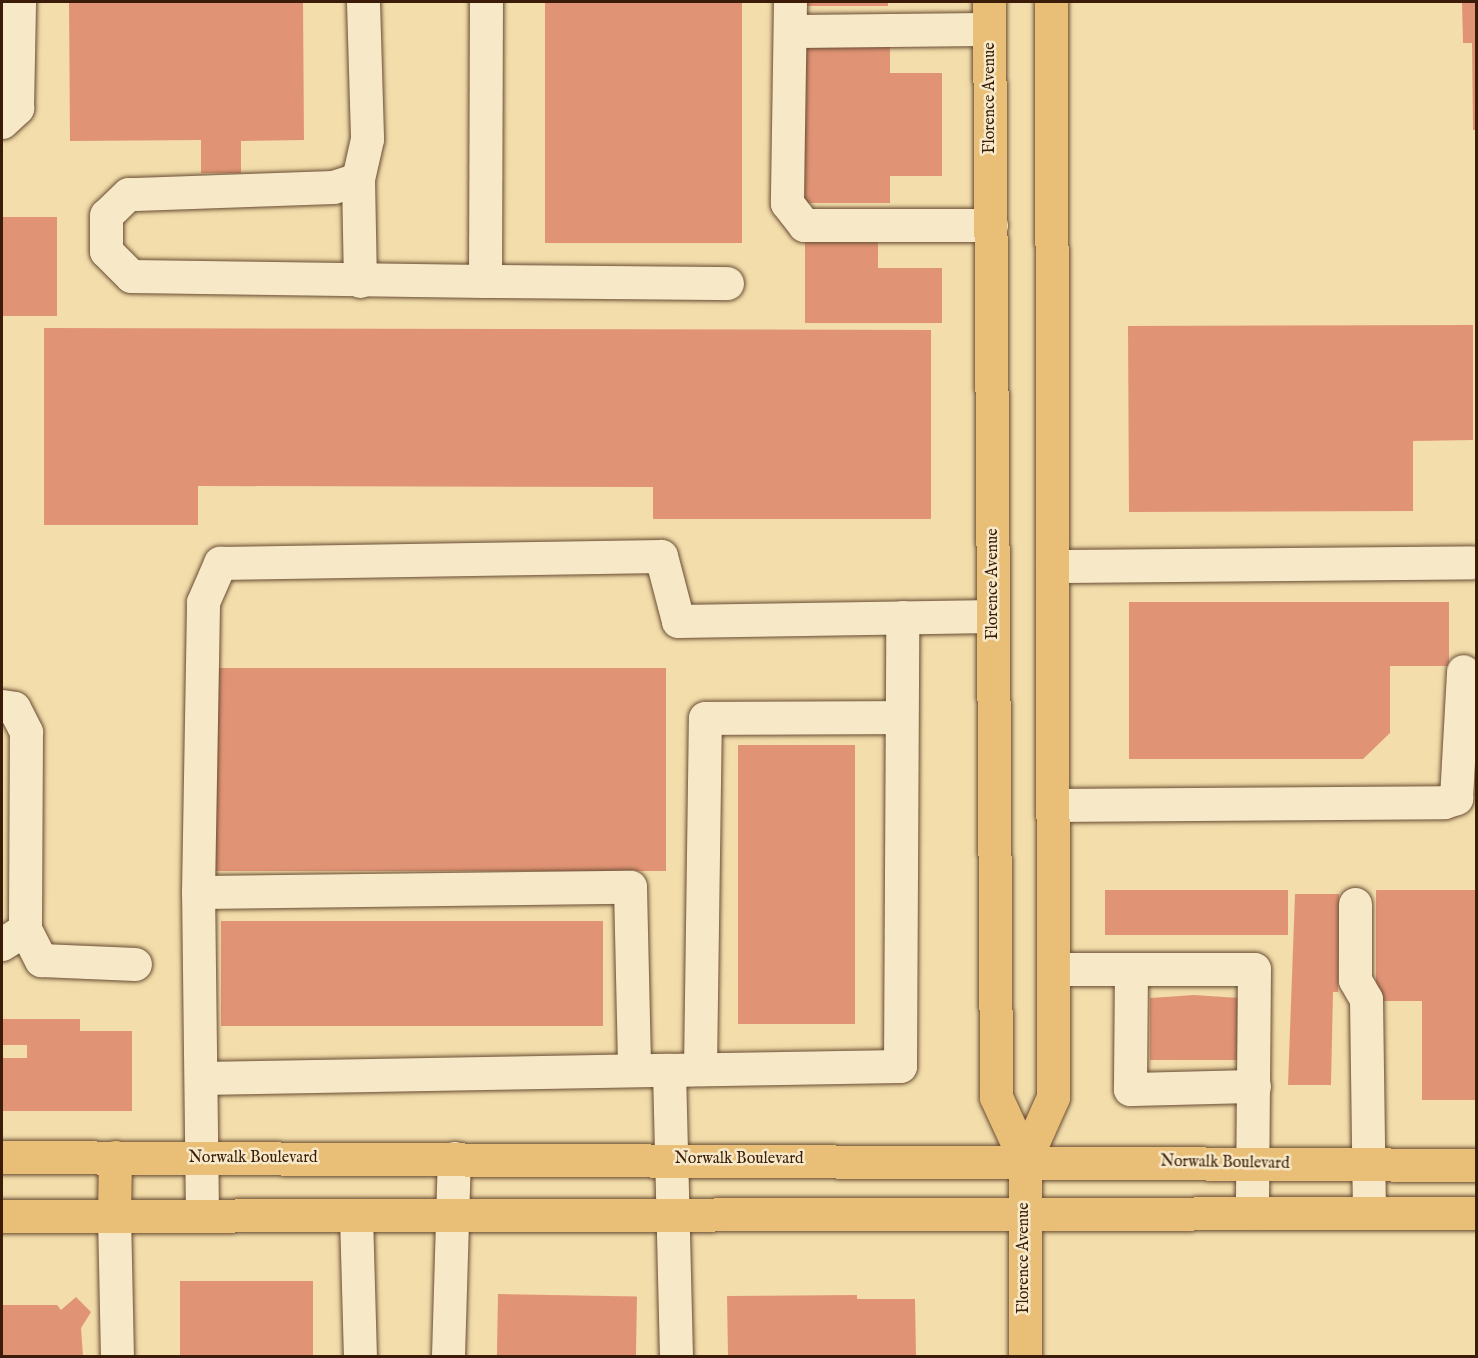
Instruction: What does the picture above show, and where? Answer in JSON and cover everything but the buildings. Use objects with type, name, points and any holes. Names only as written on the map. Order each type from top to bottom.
[{"type":"main road","name":"Florence Avenue","points":[[1025,1356],[1025,1160],[1053,1097],[1051,2]]},
{"type":"main road","name":"Florence Avenue","points":[[989,15],[996,1097],[1025,1160]]},
{"type":"main road","name":"Norwalk Boulevard","points":[[2,1157],[1025,1160],[1476,1165]]},
{"type":"main road","points":[[114,1215],[115,1157]]},
{"type":"main road","points":[[2,1216],[1476,1213]]},
{"type":"lane","points":[[2,122],[17,108],[19,2]]},
{"type":"lane","points":[[360,281],[358,179],[367,139],[363,2]]},
{"type":"lane","points":[[485,281],[486,2]]},
{"type":"lane","points":[[989,15],[790,16],[787,203],[804,225],[991,225]]},
{"type":"lane","points":[[358,179],[333,187],[128,194],[106,215],[106,251],[131,276],[360,281],[727,283]]},
{"type":"lane","points":[[202,1215],[198,892],[204,602],[220,563],[662,556],[678,621],[993,616]]},
{"type":"lane","points":[[1052,566],[1471,562]]},
{"type":"lane","points":[[201,1078],[900,1066],[902,617]]},
{"type":"lane","points":[[1052,806],[1444,802],[1456,798],[1463,671]]},
{"type":"lane","points":[[2,706],[14,708],[26,732],[13,923],[41,960],[135,964]]},
{"type":"lane","points":[[676,1356],[674,1214],[668,1159],[684,1069],[705,718],[901,717]]},
{"type":"lane","points":[[198,892],[630,887],[634,1070]]},
{"type":"lane","points":[[1355,904],[1355,980],[1366,999],[1369,1213]]},
{"type":"lane","points":[[1053,969],[1254,969],[1254,1163],[1251,1213]]},
{"type":"lane","points":[[1131,969],[1130,1089],[1254,1086]]},
{"type":"lane","points":[[448,1356],[449,1215],[454,1158]]},
{"type":"lane","points":[[114,1215],[117,1356]]},
{"type":"lane","points":[[357,1215],[360,1356]]}]
